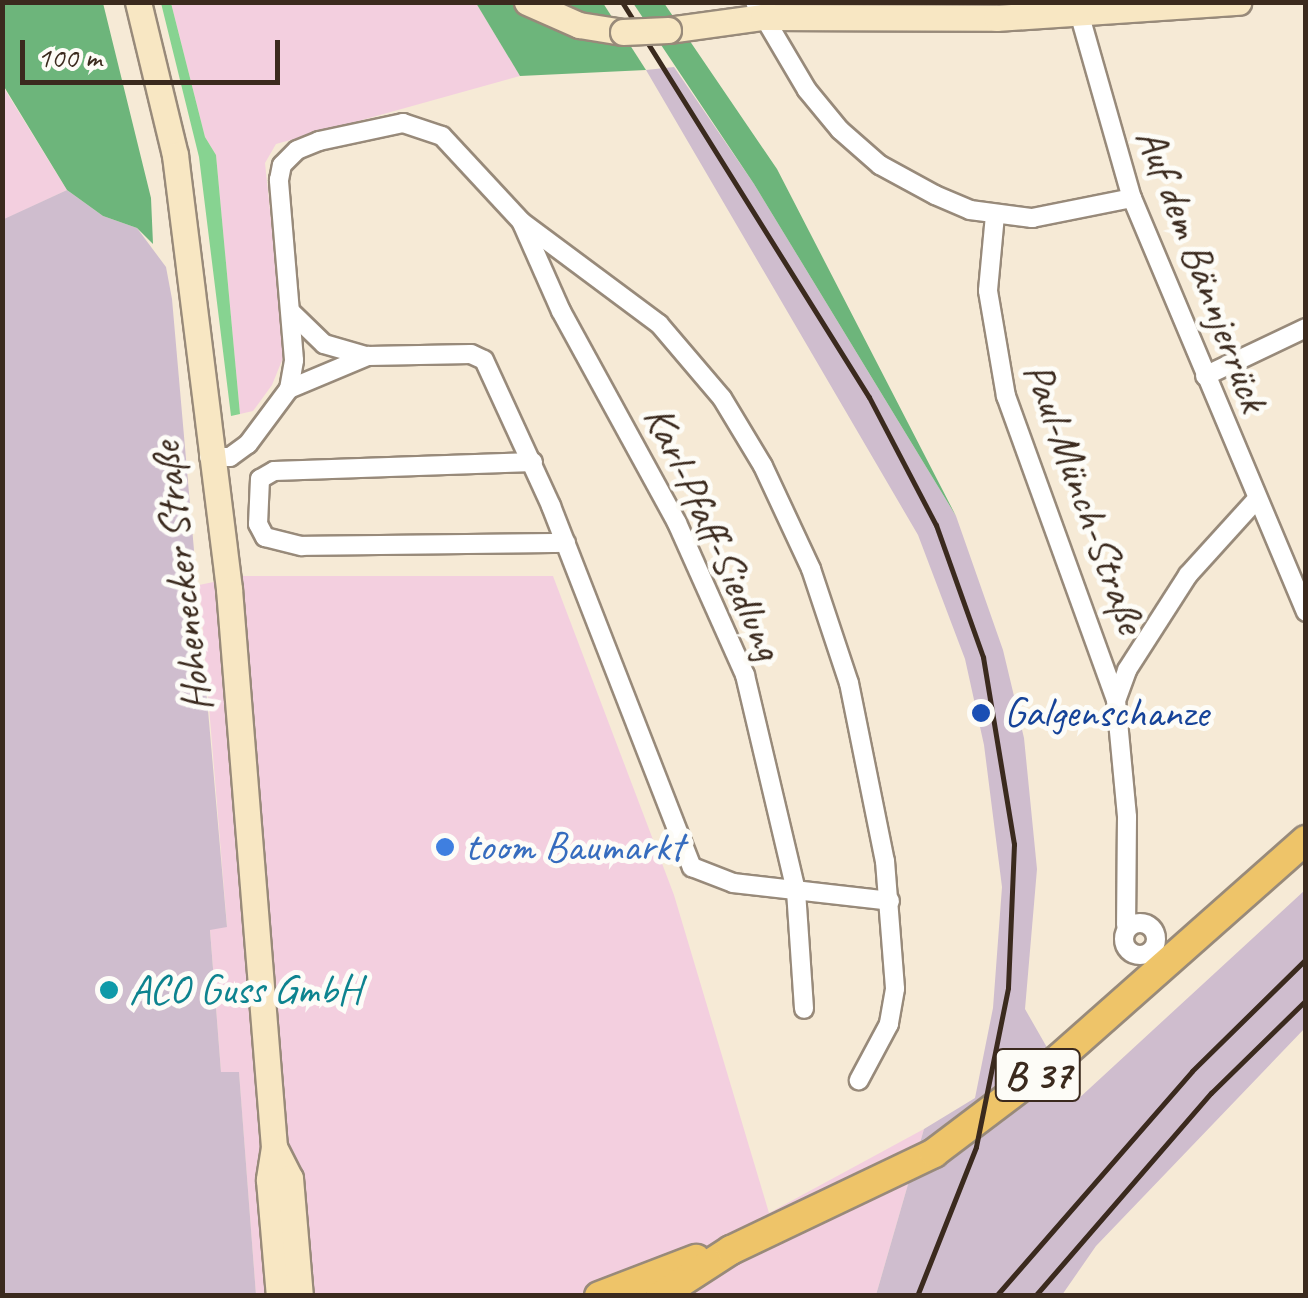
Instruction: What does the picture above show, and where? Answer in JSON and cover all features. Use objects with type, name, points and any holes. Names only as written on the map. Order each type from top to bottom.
[{"type":"main road","name":"Hohenecker Straße","points":[[138,2],[182,203],[208,457],[230,588],[274,1146],[268,1180],[279,1296]]},
{"type":"main road","points":[[527,2],[579,25],[623,32],[668,30],[759,10],[1077,8],[1238,2]]},
{"type":"main road","name":"B 37","points":[[599,1296],[731,1250],[934,1152],[1057,1060],[1306,840]]},
{"type":"main road","name":"Hohenecker Straße","points":[[274,1146],[290,1178],[300,1296]]},
{"type":"main road","name":"B 37","points":[[660,1296],[731,1250]]},
{"type":"street","name":"Auf dem Bännjerrück","points":[[1077,8],[1132,198],[1306,612]]},
{"type":"street","points":[[759,10],[806,90],[880,165],[970,210],[995,214],[1066,215],[1132,198]]},
{"type":"street","name":"Karl-Pfaff-Siedlung","points":[[289,390],[291,312],[279,180],[282,165],[308,146],[403,123],[423,127],[457,148],[522,222],[659,324],[722,398],[763,466],[811,570],[849,682],[890,900],[894,990],[888,1024],[858,1080]]},
{"type":"street","name":"Paul-Münch-Straße","points":[[995,214],[988,291],[1006,396],[1116,700],[1127,818],[1126,925]]},
{"type":"street","name":"Karl-Pfaff-Siedlung","points":[[522,222],[561,311],[677,523],[745,675],[796,891],[804,1009]]},
{"type":"street","points":[[291,312],[324,344],[368,356],[470,354],[484,360],[533,462],[692,867],[713,879],[890,900]]},
{"type":"street","points":[[1206,376],[1306,328]]},
{"type":"street","points":[[208,457],[230,457],[248,444],[289,390],[368,356]]},
{"type":"street","points":[[533,462],[274,471],[260,479],[258,524],[264,537],[302,546],[566,543]]},
{"type":"street","points":[[1116,700],[1166,606],[1256,500]]},
{"type":"shaded area","points":[[171,3],[476,3],[520,76],[276,144],[265,163],[285,353],[272,385],[253,411],[240,414],[216,155],[205,137]]},
{"type":"shaded area","points":[[674,67],[754,184],[956,516],[1003,650],[1024,738],[1037,869],[1025,1009],[1077,1100],[1305,890],[1305,1028],[1096,1246],[1062,1295],[876,1295],[924,1129],[975,1098],[993,1008],[1002,887],[984,745],[965,659],[918,535],[646,70]]},
{"type":"shaded area","points":[[2,85],[67,190],[3,220],[2,220]]},
{"type":"shaded area","name":"ACO Guss GmbH","points":[[67,190],[103,216],[137,228],[166,267],[172,299],[227,927],[210,930],[221,1072],[239,1072],[256,1295],[3,1295],[2,220]]},
{"type":"shaded area","points":[[243,576],[553,576],[674,895],[769,1213],[924,1129],[876,1295],[256,1295],[239,1073],[221,1072],[210,929],[227,926],[199,585]]},
{"type":"green space","points":[[3,2],[103,3],[151,198],[153,244],[137,228],[103,216],[67,190],[3,85]]},
{"type":"green space","points":[[161,3],[171,3],[205,137],[216,155],[240,414],[231,416],[199,157]]},
{"type":"green space","points":[[476,3],[603,3],[646,70],[520,76]]},
{"type":"green space","points":[[633,3],[664,3],[777,169],[956,516],[754,184]]},
{"type":"railway","points":[[622,2],[869,397],[936,525],[983,657],[1014,844],[1008,988],[976,1147],[917,1296]]},
{"type":"railway","points":[[996,1296],[1192,1071],[1306,959]]},
{"type":"railway","points":[[1035,1296],[1211,1093],[1306,1000]]},
{"type":"place","name":"Galgenschanze","points":[[981,713]]},
{"type":"place","name":"toom Baumarkt","points":[[445,847]]},
{"type":"place","name":"ACO Guss GmbH","points":[[109,990]]}]
